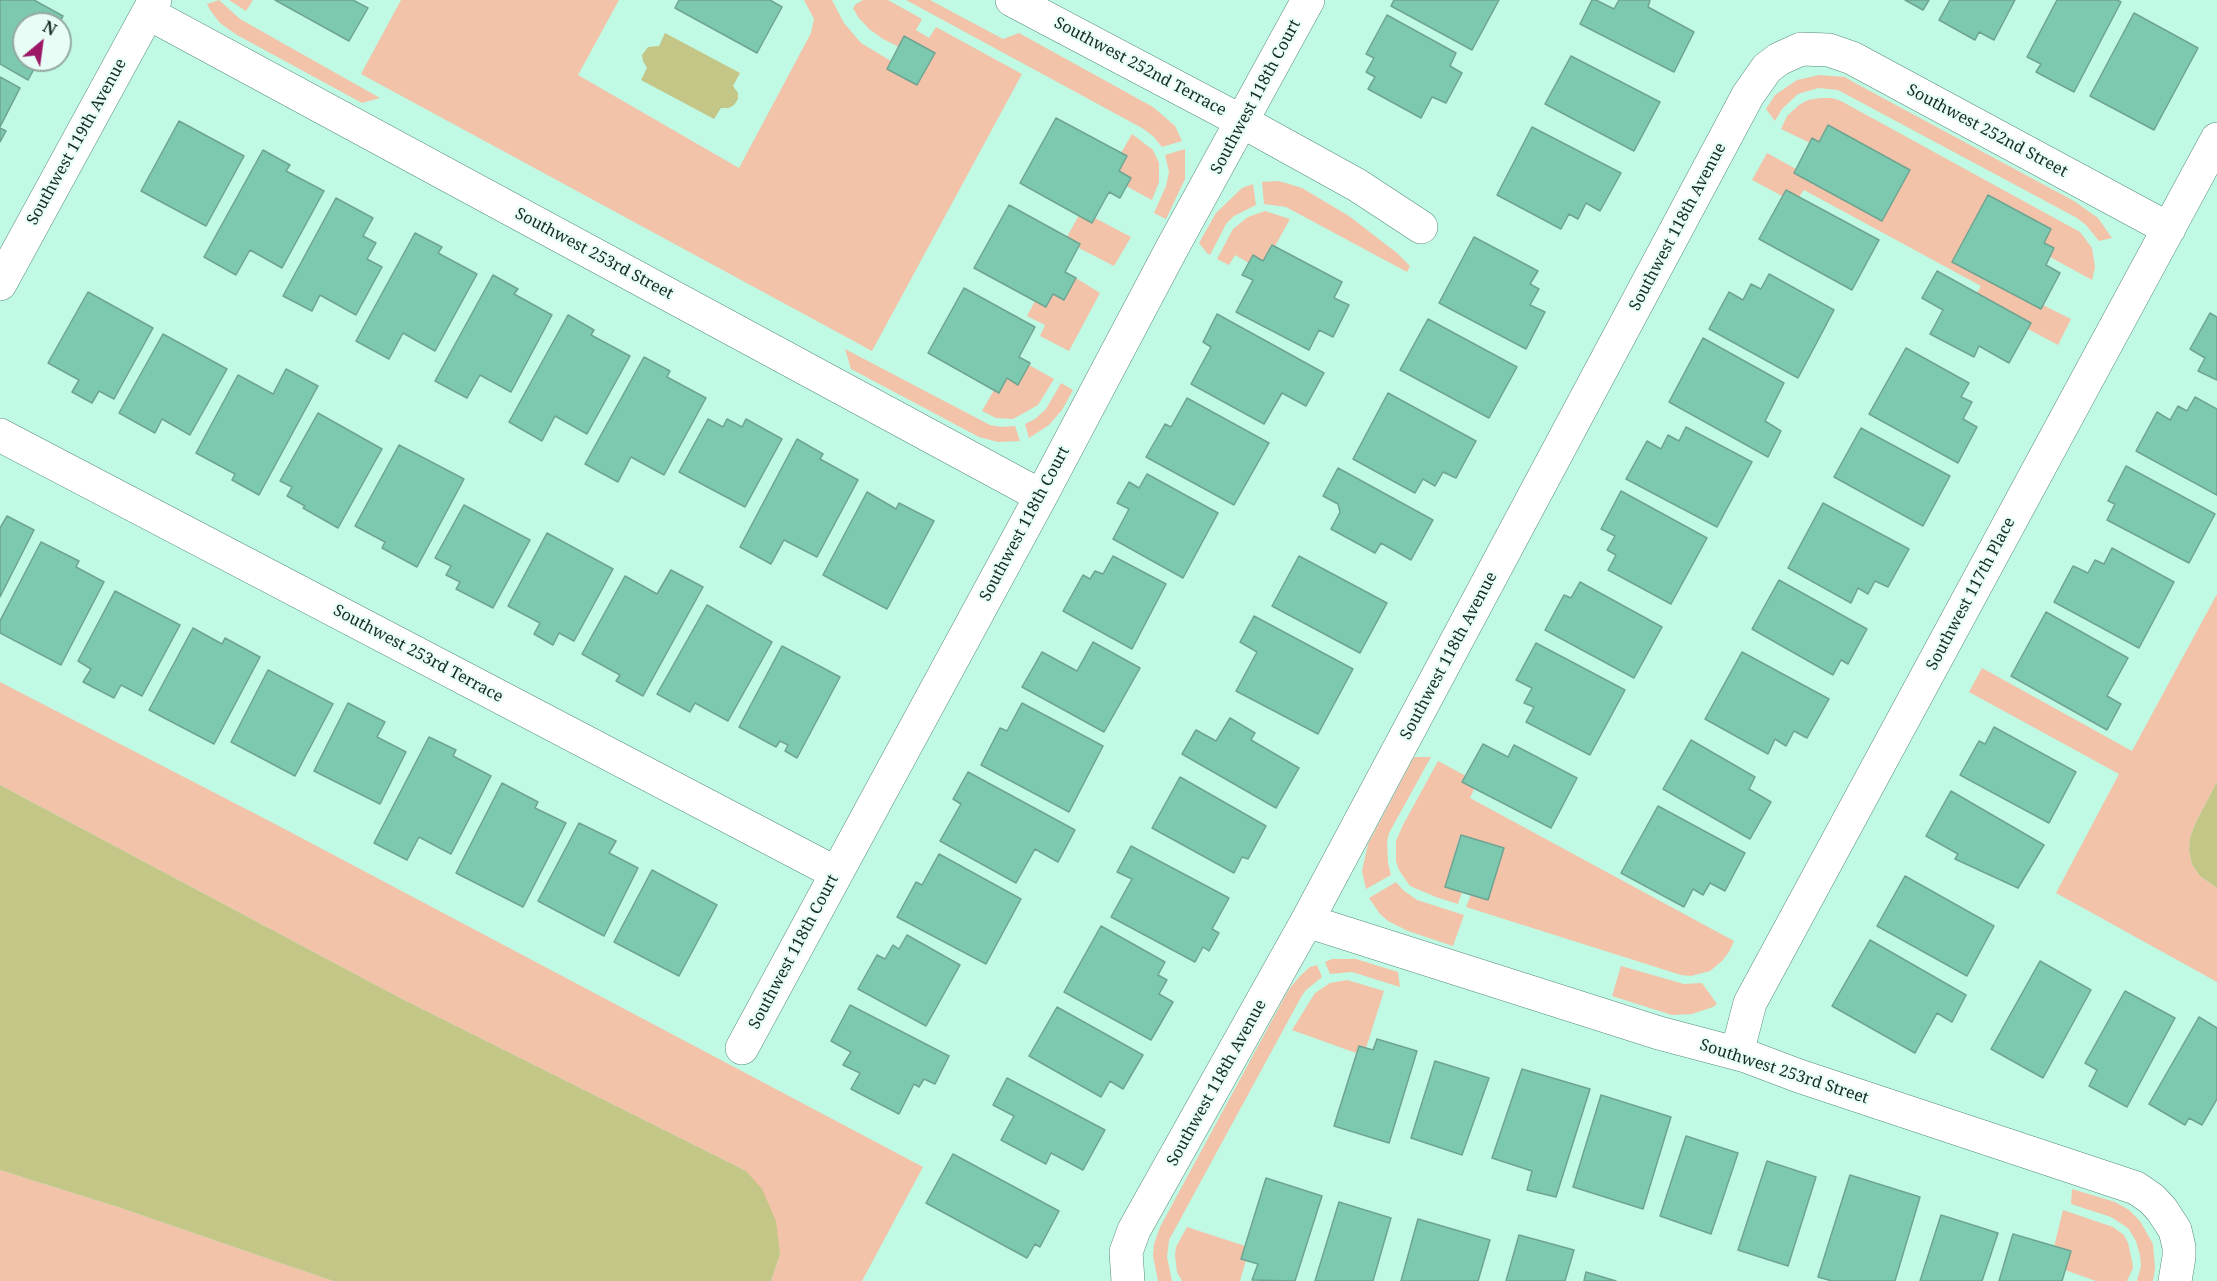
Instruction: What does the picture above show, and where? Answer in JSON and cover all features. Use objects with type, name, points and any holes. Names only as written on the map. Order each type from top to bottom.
[{"type":"street","name":"Southwest 252nd Terrace","points":[[1012,0],[1357,185],[1421,227]]},
{"type":"street","name":"Southwest 118th Court","points":[[742,1048],[1308,0]]},
{"type":"street","name":"Southwest 119th Avenue","points":[[0,284],[151,6]]},
{"type":"street","name":"Southwest 253rd Street","points":[[151,6],[1041,496]]},
{"type":"street","name":"Southwest 252nd Street","points":[[1801,50],[1829,50],[1859,61],[2169,229]]},
{"type":"street","name":"Southwest 118th Avenue","points":[[1128,1281],[1126,1252],[1134,1230],[1307,921],[1748,94],[1758,78],[1773,63],[1801,50]]},
{"type":"street","name":"Southwest 117th Place","points":[[1737,1053],[1750,1003],[2217,139]]},
{"type":"street","name":"Southwest 253rd Terrace","points":[[0,435],[836,873]]},
{"type":"street","name":"Southwest 253rd Street","points":[[1307,921],[1659,1033],[1737,1053],[1819,1083],[2136,1188],[2152,1199],[2175,1230],[2180,1257],[2175,1281]]},
{"type":"shaded area","points":[[219,0],[240,19],[380,98],[362,103],[237,35],[220,23],[207,4]]},
{"type":"shaded area","points":[[229,0],[253,0],[246,11]]},
{"type":"shaded area","points":[[401,0],[619,0],[578,75],[739,168],[811,33],[814,19],[804,0],[832,0],[844,23],[861,43],[891,61],[887,69],[917,85],[934,52],[905,37],[899,47],[883,39],[858,17],[853,8],[856,4],[863,0],[888,0],[922,19],[916,30],[929,38],[936,27],[1022,74],[872,351],[361,74]]},
{"type":"shaded area","points":[[906,0],[930,0],[1003,39],[1019,33],[1153,107],[1175,126],[1182,141],[1162,147],[1142,128]]},
{"type":"shaded area","points":[[665,33],[740,73],[733,86],[738,93],[738,99],[734,105],[721,108],[714,119],[641,80],[647,68],[642,55],[648,47],[659,46]]},
{"type":"shaded area","points":[[1819,75],[1845,77],[2074,201],[2098,218],[2112,238],[2099,241],[2077,218],[1838,90],[1818,88],[1798,94],[1782,109],[1775,121],[1766,109],[1775,95],[1797,80]]},
{"type":"shaded area","points":[[1820,98],[1841,101],[2080,232],[2092,248],[2095,267],[2092,280],[2050,257],[2054,248],[2044,243],[2051,229],[1988,195],[1952,262],[2040,309],[2043,305],[2071,319],[2058,345],[2028,329],[2031,323],[1977,293],[1981,286],[1804,190],[1799,197],[1786,190],[1782,196],[1752,180],[1767,153],[1796,169],[1794,173],[1882,220],[1909,170],[1828,125],[1818,142],[1812,138],[1810,143],[1781,129],[1787,116],[1799,105],[1808,100]]},
{"type":"shaded area","points":[[1132,134],[1153,150],[1159,163],[1159,182],[1152,200],[1126,186],[1119,171],[1127,157],[1121,153]]},
{"type":"shaded area","points":[[1185,149],[1185,179],[1166,219],[1154,213],[1166,186],[1169,172],[1165,155]]},
{"type":"shaded area","points":[[1279,181],[1302,188],[1349,216],[1397,253],[1410,266],[1407,272],[1286,207],[1264,204],[1262,182]]},
{"type":"shaded area","points":[[1253,184],[1256,205],[1234,216],[1226,224],[1210,255],[1199,243],[1216,213],[1242,188]]},
{"type":"shaded area","points":[[1265,211],[1290,219],[1275,246],[1271,245],[1263,261],[1253,255],[1249,263],[1235,255],[1229,265],[1217,259],[1233,229],[1248,217]]},
{"type":"shaded area","points":[[1079,215],[1095,218],[1131,237],[1114,266],[1079,248],[1080,244],[1067,237]]},
{"type":"shaded area","points":[[1076,278],[1100,293],[1069,351],[1040,336],[1045,325],[1027,316],[1035,301],[1046,307],[1053,294],[1064,299]]},
{"type":"shaded area","points":[[845,349],[990,425],[1015,426],[1020,441],[998,442],[979,437],[851,369]]},
{"type":"shaded area","points":[[1029,365],[1054,379],[1038,405],[1013,419],[996,418],[982,411],[994,390],[999,393],[1007,378],[1018,385]]},
{"type":"shaded area","points":[[1061,383],[1073,390],[1062,410],[1049,425],[1029,438],[1025,424],[1046,409]]},
{"type":"shaded area","points":[[2217,594],[2217,782],[2195,824],[2190,838],[2189,851],[2192,864],[2200,876],[2217,888],[2217,982],[2056,893],[2119,774],[1969,692],[1982,668],[2132,751]]},
{"type":"shaded area","points":[[0,682],[277,825],[923,1167],[862,1281],[771,1281],[780,1254],[746,1171],[400,998],[0,785]]},
{"type":"shaded area","points":[[1414,757],[1431,757],[1389,833],[1388,863],[1391,875],[1366,889],[1362,871],[1368,844]]},
{"type":"shaded area","points":[[1438,761],[1466,776],[1463,782],[1474,789],[1470,798],[1734,941],[1729,952],[1710,971],[1691,976],[1681,975],[1466,907],[1471,895],[1488,900],[1503,848],[1460,835],[1445,887],[1462,892],[1458,904],[1410,886],[1396,861],[1396,841]]},
{"type":"shaded area","points":[[2217,782],[2217,888],[2200,876],[2192,864],[2189,851],[2190,838],[2195,824]]},
{"type":"shaded area","points":[[0,785],[400,998],[746,1171],[762,1189],[776,1221],[780,1254],[771,1281],[333,1281],[121,1208],[0,1170]]},
{"type":"shaded area","points":[[1396,882],[1417,900],[1464,915],[1453,946],[1408,931],[1388,921],[1380,914],[1369,898]]},
{"type":"shaded area","points":[[1332,959],[1356,959],[1398,972],[1400,987],[1352,972],[1330,974],[1325,962]]},
{"type":"shaded area","points":[[1317,965],[1322,977],[1305,991],[1300,999],[1169,1240],[1167,1257],[1172,1281],[1158,1281],[1153,1256],[1154,1244],[1160,1227],[1289,989],[1310,967]]},
{"type":"shaded area","points":[[1621,966],[1684,984],[1702,983],[1717,1004],[1692,1014],[1672,1015],[1612,996]]},
{"type":"shaded area","points":[[1347,980],[1384,991],[1366,1048],[1359,1046],[1356,1053],[1292,1030],[1315,993],[1330,983]]},
{"type":"shaded area","points":[[0,1170],[121,1208],[333,1281],[0,1281]]},
{"type":"shaded area","points":[[2072,1189],[2115,1202],[2129,1210],[2140,1221],[2153,1244],[2155,1268],[2153,1281],[2137,1281],[2141,1266],[2140,1255],[2136,1241],[2128,1228],[2111,1217],[2071,1204]]},
{"type":"shaded area","points":[[2063,1210],[2113,1227],[2124,1235],[2133,1268],[2127,1281],[2096,1281],[2065,1270],[2054,1247]]},
{"type":"shaded area","points":[[1187,1227],[1245,1246],[1241,1258],[1246,1260],[1240,1281],[1182,1281],[1177,1272],[1175,1255],[1176,1247]]},
{"type":"building","points":[[0,0],[34,0],[56,12],[12,12],[12,71],[0,64]]},
{"type":"building","points":[[275,0],[353,0],[368,8],[349,41]]},
{"type":"building","points":[[679,0],[770,0],[782,7],[757,53],[675,8]]},
{"type":"building","points":[[1394,0],[1499,0],[1472,50],[1391,6]]},
{"type":"building","points":[[1592,0],[1614,9],[1619,0],[1650,0],[1648,7],[1694,32],[1674,72],[1580,24]]},
{"type":"building","points":[[1905,0],[1929,0],[1923,10]]},
{"type":"building","points":[[1950,0],[2015,0],[1994,40],[1979,32],[1975,40],[1939,20]]},
{"type":"building","points":[[2057,0],[2117,0],[2121,2],[2074,92],[2036,72],[2041,64],[2027,57]]},
{"type":"building","points":[[2134,13],[2198,48],[2154,130],[2090,96]]},
{"type":"building","points":[[1387,15],[1456,53],[1450,66],[1462,73],[1446,103],[1432,97],[1421,118],[1368,89],[1375,77],[1366,72],[1374,58],[1366,54]]},
{"type":"building","points":[[904,36],[935,53],[917,85],[887,69]]},
{"type":"building","points":[[1571,56],[1660,102],[1634,151],[1545,104]]},
{"type":"building","points":[[14,72],[32,72],[28,80]]},
{"type":"building","points":[[0,77],[20,88],[0,127]]},
{"type":"building","points":[[1056,118],[1127,156],[1119,171],[1131,178],[1120,198],[1109,192],[1092,223],[1020,183]]},
{"type":"building","points":[[179,121],[244,156],[206,226],[141,191]]},
{"type":"building","points":[[1828,125],[1910,170],[1882,221],[1794,173],[1812,138],[1819,142]]},
{"type":"building","points":[[1532,127],[1621,173],[1600,211],[1586,203],[1578,219],[1569,214],[1561,229],[1497,195]]},
{"type":"building","points":[[0,128],[6,131],[0,142]]},
{"type":"building","points":[[263,150],[290,165],[286,171],[324,191],[282,268],[250,250],[236,275],[204,257]]},
{"type":"building","points":[[1786,190],[1879,240],[1852,290],[1759,239]]},
{"type":"building","points":[[1988,195],[2051,229],[2044,243],[2054,248],[2046,265],[2060,273],[2041,309],[1952,262]]},
{"type":"building","points":[[336,198],[373,218],[363,236],[376,243],[367,259],[382,267],[356,315],[320,295],[312,311],[283,296]]},
{"type":"building","points":[[1009,205],[1080,244],[1065,272],[1076,278],[1064,300],[1053,294],[1046,307],[974,268]]},
{"type":"building","points":[[415,233],[442,247],[438,253],[477,274],[435,351],[403,333],[389,359],[356,341]]},
{"type":"building","points":[[1474,237],[1538,271],[1530,284],[1539,289],[1530,305],[1545,312],[1526,349],[1439,303]]},
{"type":"building","points":[[1272,245],[1342,282],[1334,298],[1349,305],[1333,337],[1319,330],[1309,350],[1236,312],[1253,280],[1242,275],[1253,255],[1263,261]]},
{"type":"building","points":[[1937,271],[2031,323],[2009,363],[1979,346],[1974,357],[1930,334],[1943,310],[1922,298]]},
{"type":"building","points":[[1769,274],[1834,310],[1798,378],[1709,329],[1729,292],[1743,300],[1751,284],[1761,289]]},
{"type":"building","points":[[493,275],[518,289],[514,294],[552,315],[511,392],[480,375],[467,398],[435,381]]},
{"type":"building","points":[[964,288],[1035,327],[1019,357],[1030,363],[1018,385],[1007,378],[999,393],[928,353]]},
{"type":"building","points":[[88,292],[153,328],[114,399],[99,391],[92,403],[72,392],[79,380],[48,363]]},
{"type":"building","points":[[2210,313],[2217,317],[2217,380],[2198,371],[2205,358],[2190,349]]},
{"type":"building","points":[[1217,314],[1324,373],[1306,406],[1282,393],[1264,424],[1191,384],[1211,347],[1203,342]]},
{"type":"building","points":[[568,315],[594,330],[591,335],[630,356],[587,434],[555,416],[542,441],[509,422]]},
{"type":"building","points":[[1428,319],[1517,367],[1489,418],[1400,370]]},
{"type":"building","points":[[163,334],[227,369],[190,435],[162,419],[155,433],[119,413]]},
{"type":"building","points":[[1703,338],[1784,383],[1765,421],[1781,431],[1768,457],[1669,402]]},
{"type":"building","points":[[1906,348],[1969,383],[1961,397],[1972,402],[1963,419],[1977,427],[1958,463],[1869,414]]},
{"type":"building","points":[[644,357],[670,371],[667,377],[706,398],[664,475],[631,457],[618,482],[585,464]]},
{"type":"building","points":[[286,369],[318,386],[259,495],[232,480],[235,474],[196,453],[238,375],[273,394]]},
{"type":"building","points":[[1388,393],[1476,441],[1456,478],[1443,472],[1435,486],[1423,479],[1415,493],[1353,459]]},
{"type":"building","points":[[2195,397],[2217,409],[2217,495],[2136,451],[2157,412],[2170,420],[2178,406],[2187,411]]},
{"type":"building","points":[[1187,398],[1269,443],[1234,505],[1146,457],[1165,424],[1171,427]]},
{"type":"building","points":[[318,413],[382,449],[338,528],[287,496],[292,487],[280,481]]},
{"type":"building","points":[[708,419],[723,427],[727,419],[742,427],[746,419],[782,439],[745,507],[679,472]]},
{"type":"building","points":[[1686,427],[1752,462],[1717,527],[1626,479],[1647,441],[1661,449],[1668,435],[1679,441]]},
{"type":"building","points":[[1861,428],[1950,476],[1923,526],[1834,477]]},
{"type":"building","points":[[797,439],[823,454],[820,459],[858,480],[817,557],[784,540],[771,564],[740,547]]},
{"type":"building","points":[[399,445],[464,479],[417,567],[382,548],[385,542],[355,526]]},
{"type":"building","points":[[2126,466],[2215,514],[2189,563],[2107,520],[2115,504],[2108,501]]},
{"type":"building","points":[[1338,468],[1433,520],[1411,560],[1381,543],[1375,553],[1331,529],[1340,512],[1338,504],[1323,496]]},
{"type":"building","points":[[1147,474],[1218,513],[1183,578],[1113,539],[1129,509],[1117,503],[1129,482],[1139,488]]},
{"type":"building","points":[[1621,491],[1707,538],[1671,604],[1608,570],[1616,555],[1607,550],[1615,536],[1601,529]]},
{"type":"building","points":[[867,492],[896,509],[899,503],[934,521],[887,609],[823,575]]},
{"type":"building","points":[[1823,503],[1909,549],[1888,587],[1875,581],[1868,594],[1858,588],[1851,603],[1788,568]]},
{"type":"building","points":[[464,505],[530,540],[493,608],[456,589],[460,582],[446,575],[451,566],[435,558]]},
{"type":"building","points":[[7,516],[34,530],[0,597],[0,528]]},
{"type":"building","points":[[547,533],[613,569],[574,641],[559,633],[553,645],[534,634],[540,623],[508,606]]},
{"type":"building","points":[[41,542],[79,561],[76,567],[104,582],[61,665],[0,633],[0,621]]},
{"type":"building","points":[[2112,548],[2174,582],[2139,648],[2054,602],[2073,566],[2088,573],[2095,560],[2104,564]]},
{"type":"building","points":[[1113,556],[1166,584],[1132,649],[1063,611],[1083,575],[1090,579],[1095,571],[1103,574]]},
{"type":"building","points":[[1299,556],[1387,603],[1360,653],[1272,606]]},
{"type":"building","points":[[671,570],[703,587],[643,696],[616,681],[620,675],[582,654],[625,576],[657,594]]},
{"type":"building","points":[[1779,580],[1867,629],[1848,664],[1841,660],[1833,675],[1752,629]]},
{"type":"building","points":[[1580,582],[1662,627],[1634,678],[1545,630],[1564,595],[1571,598]]},
{"type":"building","points":[[115,591],[180,625],[142,696],[121,685],[114,698],[83,682],[91,669],[78,661]]},
{"type":"building","points":[[707,605],[772,642],[728,721],[695,703],[690,712],[657,694]]},
{"type":"building","points":[[2046,612],[2128,658],[2107,696],[2121,704],[2107,730],[2011,676]]},
{"type":"building","points":[[1254,616],[1353,669],[1318,734],[1236,691],[1257,652],[1240,642]]},
{"type":"building","points":[[193,628],[222,644],[225,638],[260,657],[214,744],[149,710]]},
{"type":"building","points":[[1093,642],[1140,668],[1104,732],[1022,687],[1042,652],[1077,671]]},
{"type":"building","points":[[1536,643],[1625,690],[1590,755],[1526,722],[1534,707],[1524,703],[1532,688],[1516,680]]},
{"type":"building","points":[[782,646],[840,677],[797,758],[785,751],[788,745],[780,741],[776,747],[739,727]]},
{"type":"building","points":[[1742,652],[1829,699],[1807,738],[1794,731],[1786,746],[1775,739],[1768,754],[1705,719]]},
{"type":"building","points":[[268,670],[333,704],[295,776],[231,742]]},
{"type":"building","points":[[348,703],[385,722],[377,737],[406,752],[380,804],[314,771]]},
{"type":"building","points":[[1022,703],[1103,746],[1069,812],[981,765],[1000,728],[1007,731]]},
{"type":"building","points":[[1230,718],[1255,733],[1251,740],[1299,768],[1276,808],[1182,754],[1196,730],[1216,741]]},
{"type":"building","points":[[1994,727],[2076,772],[2049,823],[1960,775],[1979,741],[1985,744]]},
{"type":"building","points":[[429,737],[456,750],[453,756],[491,776],[451,854],[419,837],[407,860],[374,843]]},
{"type":"building","points":[[1691,740],[1755,777],[1749,789],[1771,802],[1750,839],[1663,789]]},
{"type":"building","points":[[1483,744],[1508,757],[1514,745],[1577,778],[1551,828],[1462,782]]},
{"type":"building","points":[[968,772],[1075,830],[1058,862],[1035,849],[1016,883],[940,841],[961,804],[953,799]]},
{"type":"building","points":[[1180,777],[1266,826],[1248,859],[1242,857],[1234,873],[1152,828]]},
{"type":"building","points":[[502,783],[538,802],[535,808],[566,823],[523,907],[456,873]]},
{"type":"building","points":[[1951,791],[2044,845],[2018,888],[1955,859],[1958,854],[1926,836]]},
{"type":"building","points":[[1658,806],[1745,853],[1725,891],[1710,883],[1703,895],[1693,889],[1684,907],[1621,873]]},
{"type":"building","points":[[579,823],[616,841],[609,853],[638,868],[604,936],[538,901]]},
{"type":"building","points":[[1461,835],[1504,848],[1488,900],[1445,887]]},
{"type":"building","points":[[1131,846],[1229,898],[1212,929],[1219,933],[1209,951],[1203,947],[1195,962],[1111,917],[1132,879],[1117,872]]},
{"type":"building","points":[[939,854],[1021,899],[986,964],[897,917],[916,882],[922,885]]},
{"type":"building","points":[[652,870],[717,905],[679,976],[614,942]]},
{"type":"building","points":[[1905,876],[1994,926],[1967,976],[1877,926]]},
{"type":"building","points":[[1101,926],[1165,962],[1158,975],[1167,980],[1159,994],[1173,1002],[1151,1040],[1064,992]]},
{"type":"building","points":[[907,935],[960,965],[926,1026],[858,989],[877,955],[885,959],[893,945],[899,949]]},
{"type":"building","points":[[1870,940],[1966,995],[1952,1022],[1937,1013],[1915,1053],[1832,1006]]},
{"type":"building","points":[[2040,961],[2091,990],[2043,1078],[1991,1049]]},
{"type":"building","points":[[2125,991],[2175,1018],[2127,1107],[2089,1086],[2097,1070],[2085,1063]]},
{"type":"building","points":[[850,1005],[949,1056],[935,1084],[924,1079],[919,1087],[914,1084],[899,1114],[851,1089],[860,1073],[843,1065],[851,1052],[831,1041]]},
{"type":"building","points":[[1057,1007],[1143,1055],[1123,1089],[1110,1081],[1101,1097],[1029,1056]]},
{"type":"building","points":[[2199,1017],[2217,1028],[2217,1099],[2202,1125],[2189,1118],[2185,1125],[2149,1104]]},
{"type":"building","points":[[1377,1039],[1417,1051],[1389,1143],[1334,1126],[1359,1046],[1373,1050]]},
{"type":"building","points":[[1435,1061],[1489,1078],[1462,1155],[1411,1138]]},
{"type":"building","points":[[1522,1069],[1590,1089],[1556,1197],[1527,1190],[1532,1171],[1492,1158]]},
{"type":"building","points":[[1007,1078],[1105,1130],[1083,1170],[1051,1153],[1046,1164],[1001,1140],[1014,1116],[993,1105]]},
{"type":"building","points":[[1601,1095],[1671,1117],[1643,1209],[1573,1187]]},
{"type":"building","points":[[1686,1136],[1738,1153],[1711,1234],[1660,1216]]},
{"type":"building","points":[[953,1154],[1059,1211],[1040,1247],[1035,1244],[1027,1258],[926,1203]]},
{"type":"building","points":[[1767,1161],[1816,1177],[1788,1266],[1738,1250]]},
{"type":"building","points":[[1850,1175],[1920,1197],[1895,1281],[1832,1281],[1818,1277]]},
{"type":"building","points":[[1266,1178],[1322,1196],[1295,1281],[1252,1280],[1258,1264],[1241,1259]]},
{"type":"building","points":[[1339,1202],[1391,1218],[1373,1281],[1315,1281]]},
{"type":"building","points":[[1941,1215],[1998,1233],[1982,1281],[1920,1281]]},
{"type":"building","points":[[1418,1219],[1490,1240],[1478,1281],[1401,1281]]},
{"type":"building","points":[[2013,1234],[2071,1251],[2062,1281],[1999,1281]]},
{"type":"building","points":[[1519,1235],[1574,1250],[1565,1281],[1506,1281]]},
{"type":"building","points":[[1586,1272],[1616,1281],[1584,1281]]}]
